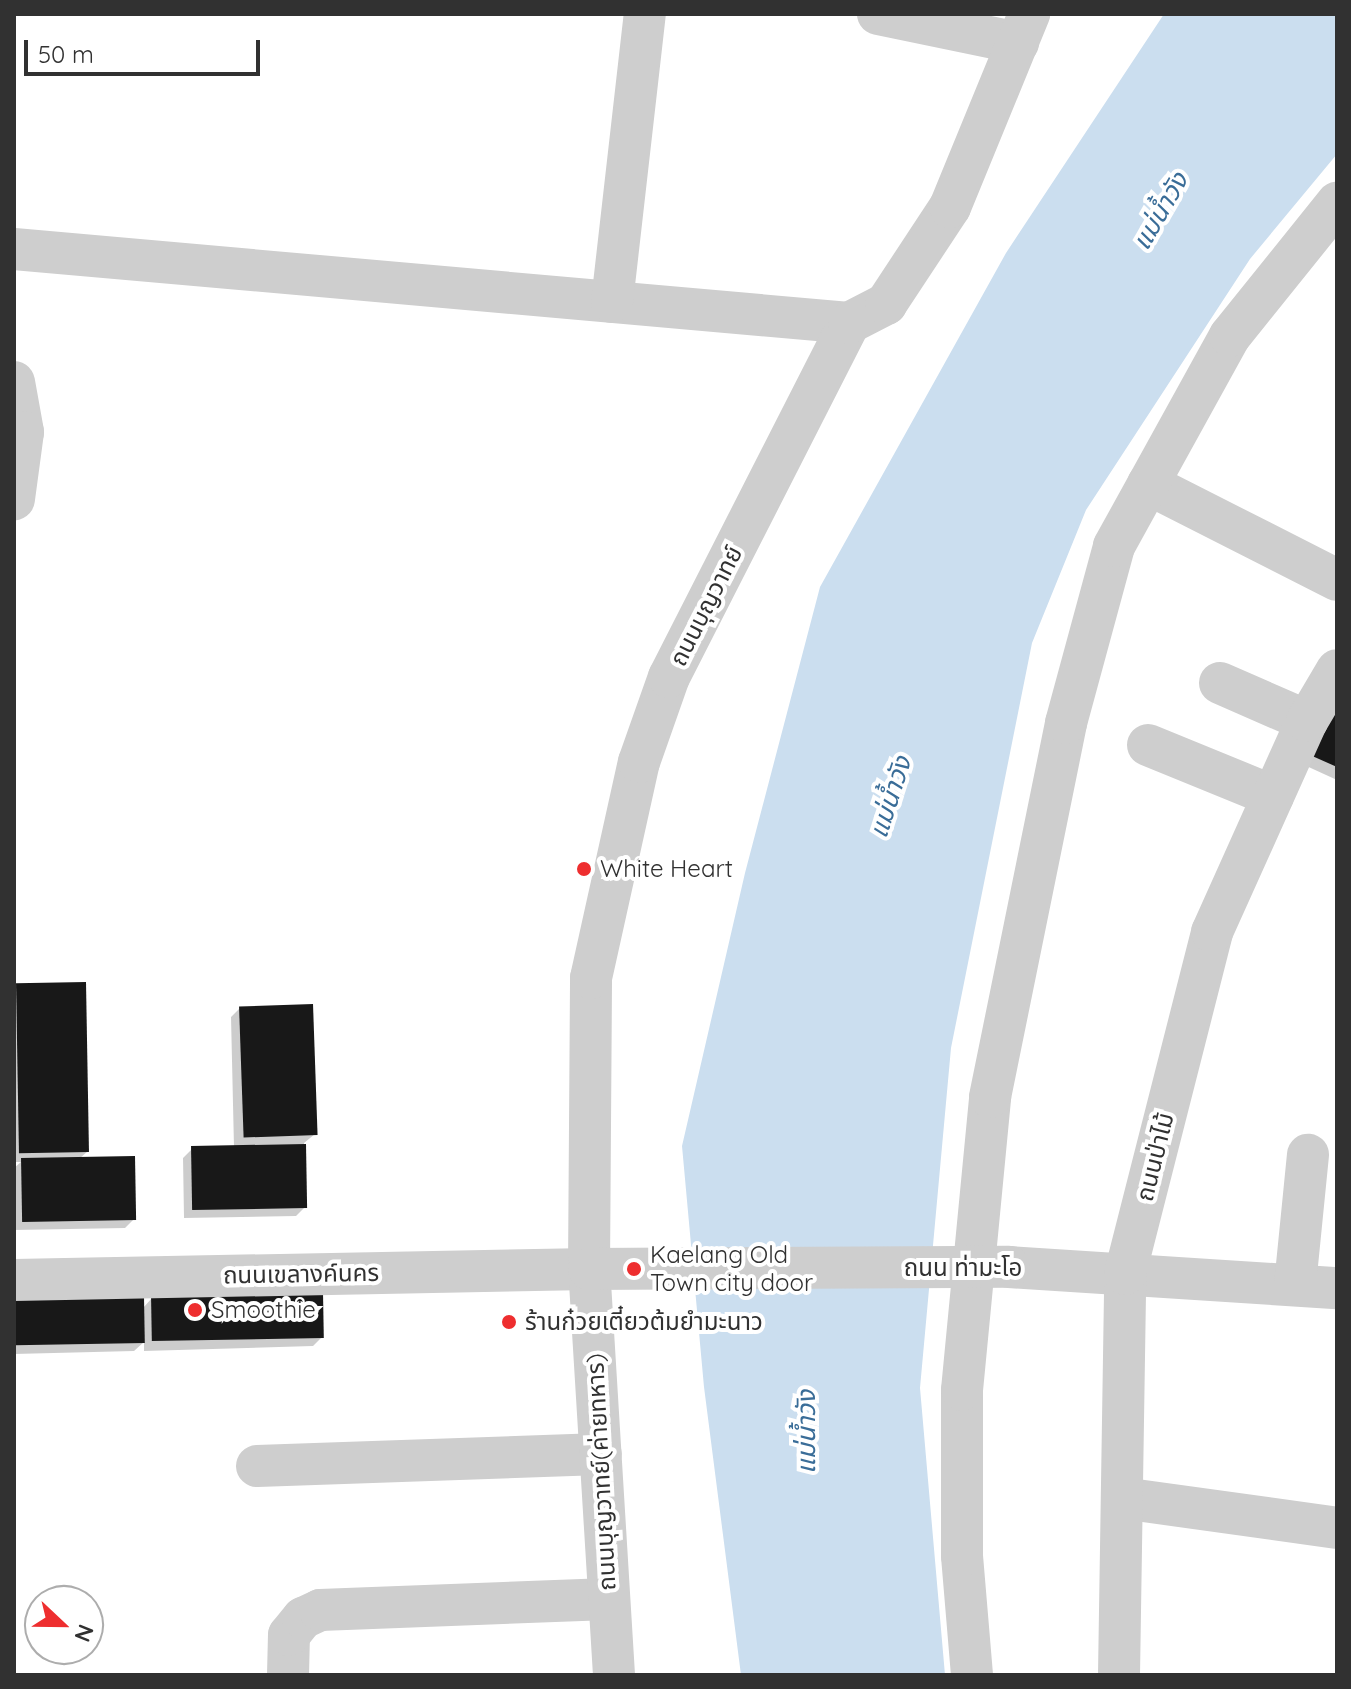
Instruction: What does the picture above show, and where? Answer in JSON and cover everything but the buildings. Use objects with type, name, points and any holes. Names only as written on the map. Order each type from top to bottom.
[{"type":"street","points":[[612,302],[645,14]]},
{"type":"street","points":[[14,249],[849,323],[886,304],[950,207],[1024,28],[878,14]]},
{"type":"street","points":[[972,1675],[962,1556],[962,1390],[990,1097],[1066,723],[1114,546],[1230,336],[1337,203]]},
{"type":"street","name":"ถนนบุญวาทย์","points":[[589,1269],[591,978],[639,762],[669,677],[849,323]]},
{"type":"street","points":[[14,382],[23,432],[14,499]]},
{"type":"street","points":[[1148,484],[1337,580]]},
{"type":"street","name":"ถนนป่าไม้","points":[[1119,1675],[1125,1274],[1212,932],[1307,721],[1337,670]]},
{"type":"street","points":[[1220,683],[1307,721]]},
{"type":"street","points":[[1148,745],[1273,796]]},
{"type":"street","points":[[1295,1285],[1308,1155]]},
{"type":"street","name":"ถนน ท่ามะโอ","points":[[589,1269],[1009,1267],[1337,1288]]},
{"type":"street","name":"ถนนเขลางค์นคร","points":[[14,1280],[589,1269]]},
{"type":"street","name":"ถนนบุญวาทย์(ค่ายทหาร)","points":[[589,1269],[614,1675]]},
{"type":"street","points":[[257,1466],[601,1454]]},
{"type":"street","points":[[1122,1498],[1337,1528]]},
{"type":"street","points":[[288,1675],[289,1635],[303,1618],[320,1610],[609,1599]]},
{"type":"water","name":"แม่น้ำวัง","points":[[1164,14],[1337,14],[1337,154],[1250,259],[1086,510],[1032,643],[951,1048],[920,1388],[945,1675],[741,1675],[704,1387],[682,1146],[745,873],[820,587],[1006,253]]},
{"type":"place","name":"White Heart","points":[[584,869]]},
{"type":"place","name":"Kaelang Old Town city door","points":[[634,1269]]},
{"type":"place","name":"Smoothie","points":[[195,1310]]},
{"type":"place","name":"ร้านก๋วยเตี๋ยวต้มยำมะนาว","points":[[509,1322]]}]
